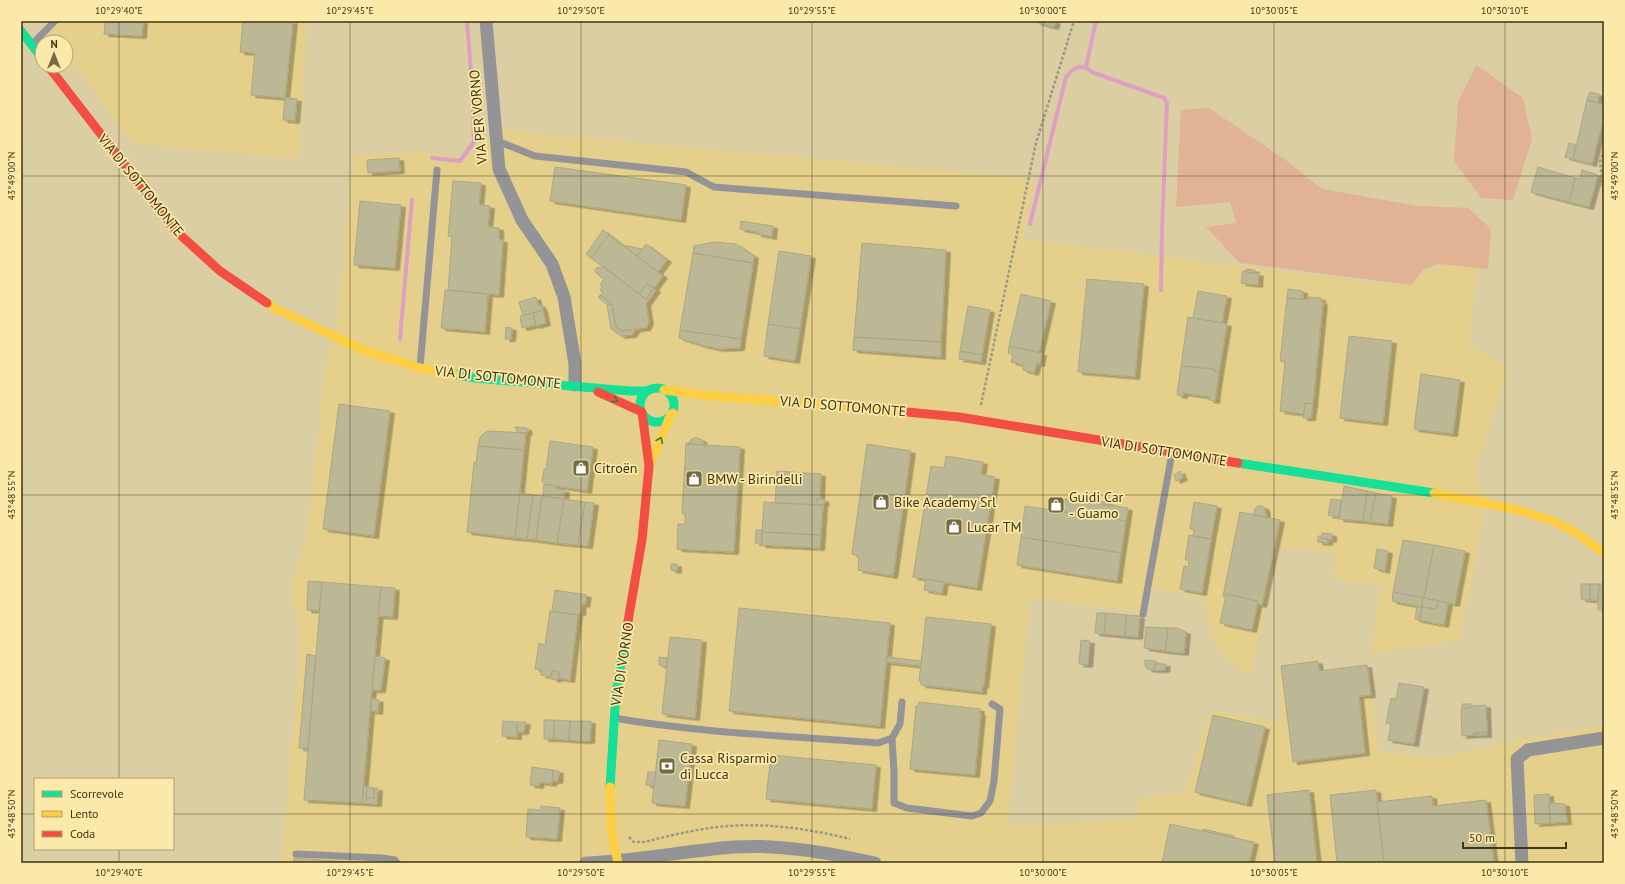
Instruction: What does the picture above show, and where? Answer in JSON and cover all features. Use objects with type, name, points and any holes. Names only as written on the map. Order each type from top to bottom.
[{"type":"main road","points":[[21,31],[34,48]]},
{"type":"main road","name":"VIA DI SOTTOMONTE","points":[[54,74],[176,231],[220,272],[274,308],[323,332],[366,351],[420,368],[475,378],[647,391],[658,388],[712,396],[960,417],[1440,494],[1514,509],[1551,520],[1578,534],[1604,553]]},
{"type":"main road","name":"VIA DI SOTTOMONTE","points":[[589,387],[642,412],[650,420],[656,422],[667,418],[687,405],[712,396]]},
{"type":"main road","points":[[664,390],[672,398],[674,403],[671,414]]},
{"type":"main road","points":[[642,412],[640,401],[647,391]]},
{"type":"main road","name":"VIA DI VORNO","points":[[618,862],[611,830],[609,797],[616,693],[642,540],[649,466],[642,412]]},
{"type":"main road","name":"VIA DI VORNO","points":[[649,466],[671,414]]},
{"type":"street","name":"VIA PER VORNO","points":[[486,21],[499,170],[522,220],[552,264],[564,297],[575,364],[575,385]]},
{"type":"street","points":[[1522,863],[1517,759],[1528,750],[1604,738]]},
{"type":"street","points":[[586,863],[618,862],[741,847],[802,850],[875,863]]},
{"type":"lane","points":[[31,44],[55,21]]},
{"type":"lane","points":[[497,141],[535,156],[686,172],[714,187],[956,206]]},
{"type":"lane","points":[[420,368],[437,170]]},
{"type":"lane","points":[[1143,614],[1172,452]]},
{"type":"lane","points":[[902,702],[900,724],[892,738],[894,803],[907,808],[972,816],[981,813],[990,801],[994,781],[1000,710],[992,704]]},
{"type":"lane","points":[[614,718],[642,723],[712,730],[878,743],[892,738]]},
{"type":"lane","points":[[296,854],[382,858],[395,860],[397,863]]},
{"type":"path","points":[[978,420],[1036,143],[1074,21]]},
{"type":"path","points":[[1604,150],[1600,162],[1604,196]]},
{"type":"path","points":[[626,831],[628,837],[634,842],[638,842],[717,827],[750,825],[788,827],[823,832],[850,840]]},
{"type":"shaded area","points":[[41,21],[307,21],[299,159],[133,144],[74,65],[74,34],[51,34]]},
{"type":"shaded area","points":[[1476,65],[1523,98],[1532,139],[1513,200],[1481,198],[1454,161],[1458,102]]},
{"type":"shaded area","points":[[1209,108],[1287,161],[1322,189],[1418,206],[1468,208],[1491,229],[1488,269],[1438,264],[1423,270],[1411,285],[1240,263],[1206,227],[1236,223],[1230,202],[1176,207],[1181,110]]},
{"type":"shaded area","points":[[501,130],[1034,179],[1023,239],[1397,286],[1449,264],[1476,268],[1470,345],[1508,367],[1474,477],[1488,497],[1459,640],[1370,654],[1382,587],[1333,578],[1336,552],[1279,547],[1250,677],[1222,656],[1209,630],[1205,599],[1153,588],[1138,612],[1030,598],[1007,826],[1137,819],[1140,798],[1185,793],[1210,710],[1281,722],[1278,665],[1320,659],[1322,669],[1369,664],[1378,752],[1441,758],[1518,740],[1604,725],[1604,863],[282,863],[301,638],[291,589],[307,535],[327,355],[337,322],[354,155],[412,152],[467,158]]},
{"type":"building","points":[[105,21],[143,21],[142,36],[104,34]]},
{"type":"building","points":[[243,21],[293,21],[285,98],[251,95],[255,53],[240,52]]},
{"type":"building","points":[[1036,21],[1046,21],[1045,25]]},
{"type":"building","points":[[1046,21],[1056,21],[1054,27],[1045,25]]},
{"type":"building","points":[[1590,92],[1599,94],[1598,103],[1587,100]]},
{"type":"building","points":[[285,98],[297,99],[295,121],[283,120]]},
{"type":"building","points":[[1587,100],[1604,105],[1604,117],[1592,164],[1573,159]]},
{"type":"building","points":[[1569,143],[1576,145],[1573,159],[1565,157]]},
{"type":"building","points":[[399,158],[400,171],[368,173],[367,160]]},
{"type":"building","points":[[555,167],[686,185],[681,220],[550,201]]},
{"type":"building","points":[[1538,167],[1575,178],[1569,202],[1531,192]]},
{"type":"building","points":[[1582,170],[1598,175],[1589,207],[1569,202],[1575,178],[1580,179]]},
{"type":"building","points":[[453,181],[481,183],[479,205],[490,206],[488,227],[499,228],[499,240],[503,240],[499,295],[448,290],[452,237],[448,236]]},
{"type":"building","points":[[360,201],[401,205],[395,268],[354,265]]},
{"type":"building","points":[[741,221],[773,226],[772,237],[757,234],[757,232],[740,229]]},
{"type":"building","points":[[603,230],[609,235],[591,258],[586,254]]},
{"type":"building","points":[[609,235],[663,276],[654,288],[647,284],[639,294],[591,258]]},
{"type":"building","points":[[715,242],[736,244],[754,256],[753,263],[693,253],[694,246]]},
{"type":"building","points":[[862,243],[946,250],[941,342],[854,337]]},
{"type":"building","points":[[646,244],[667,260],[658,272],[637,256]]},
{"type":"building","points":[[624,246],[628,246],[642,249],[637,256]]},
{"type":"building","points":[[779,251],[811,256],[800,329],[768,324]]},
{"type":"building","points":[[693,253],[753,263],[741,339],[680,330]]},
{"type":"building","points":[[603,266],[648,301],[646,304],[649,322],[646,328],[622,331],[616,327],[612,304],[600,295],[603,292],[600,290],[602,287],[600,285],[604,279],[597,274],[595,270],[598,267],[601,268]]},
{"type":"building","points":[[1246,269],[1255,270],[1254,273],[1245,272]]},
{"type":"building","points":[[1243,271],[1259,274],[1258,285],[1241,283]]},
{"type":"building","points":[[1087,279],[1144,284],[1135,377],[1078,372]]},
{"type":"building","points":[[647,284],[654,288],[646,299],[639,294]]},
{"type":"building","points":[[654,288],[656,290],[648,301],[646,299]]},
{"type":"building","points":[[1288,289],[1303,291],[1303,299],[1287,298]]},
{"type":"building","points":[[445,290],[488,294],[485,332],[441,328]]},
{"type":"building","points":[[1198,291],[1227,296],[1222,323],[1193,318]]},
{"type":"building","points":[[1021,294],[1051,301],[1039,353],[1009,346]]},
{"type":"building","points":[[600,295],[612,304],[607,305],[598,297]]},
{"type":"building","points":[[536,297],[538,305],[541,305],[543,310],[523,316],[519,302]]},
{"type":"building","points":[[1309,297],[1321,298],[1321,302],[1323,302],[1313,404],[1305,403],[1304,414],[1280,411],[1285,362],[1280,361],[1287,298],[1309,300]]},
{"type":"building","points":[[612,304],[616,327],[622,331],[636,329],[632,335],[621,336],[611,329],[607,305]]},
{"type":"building","points":[[968,306],[990,310],[982,355],[960,351]]},
{"type":"building","points":[[543,310],[546,323],[536,326],[533,313]]},
{"type":"building","points":[[533,313],[536,325],[522,328],[520,316]]},
{"type":"building","points":[[1188,317],[1227,324],[1219,372],[1214,371],[1214,369],[1181,366]]},
{"type":"building","points":[[768,324],[800,329],[795,361],[764,356]]},
{"type":"building","points":[[506,327],[512,328],[511,339],[505,339]]},
{"type":"building","points":[[680,330],[741,339],[740,348],[720,349],[705,346],[679,338]]},
{"type":"building","points":[[1349,336],[1392,341],[1383,423],[1340,418]]},
{"type":"building","points":[[854,337],[941,342],[941,357],[853,350]]},
{"type":"building","points":[[1009,346],[1042,353],[1040,364],[1037,363],[1034,373],[1023,370],[1024,365],[1011,362],[1013,355],[1008,353]]},
{"type":"building","points":[[960,351],[982,355],[981,362],[959,359]]},
{"type":"building","points":[[1181,366],[1214,369],[1214,371],[1219,372],[1215,401],[1209,400],[1210,397],[1183,393],[1183,396],[1177,395]]},
{"type":"building","points":[[1421,374],[1460,380],[1453,434],[1414,429]]},
{"type":"building","points":[[1305,403],[1313,404],[1311,418],[1303,418]]},
{"type":"building","points":[[339,404],[390,411],[374,536],[323,529]]},
{"type":"building","points":[[515,427],[527,428],[528,432],[518,433]]},
{"type":"building","points":[[487,431],[526,433],[524,450],[478,446],[480,437]]},
{"type":"building","points":[[693,438],[702,440],[704,445],[687,444]]},
{"type":"building","points":[[550,441],[593,447],[587,491],[544,484],[542,482],[544,469],[546,469]]},
{"type":"building","points":[[686,443],[704,446],[740,447],[734,552],[677,549],[678,524],[685,524],[685,514],[682,514]]},
{"type":"building","name":"Bike Academy Srl","points":[[867,444],[911,451],[893,576],[858,570],[859,556],[852,554]]},
{"type":"building","points":[[478,446],[524,450],[515,538],[467,532],[474,462],[476,463]]},
{"type":"building","name":"Lucar TM","points":[[946,456],[983,462],[981,474],[995,477],[977,588],[913,577],[931,466],[944,468]]},
{"type":"building","points":[[777,471],[821,474],[820,499],[817,499],[816,505],[775,503]]},
{"type":"building","points":[[1180,471],[1183,478],[1176,481],[1174,475]]},
{"type":"building","points":[[544,484],[556,486],[556,489],[565,490],[564,499],[543,496]]},
{"type":"building","points":[[1344,486],[1367,491],[1363,521],[1339,519]]},
{"type":"building","points":[[1367,491],[1376,493],[1370,522],[1363,521]]},
{"type":"building","points":[[520,493],[533,495],[527,539],[515,538]]},
{"type":"building","points":[[1376,493],[1392,496],[1388,524],[1370,522]]},
{"type":"building","points":[[533,495],[542,496],[536,540],[527,539]]},
{"type":"building","points":[[542,496],[564,499],[557,543],[536,540]]},
{"type":"building","points":[[564,499],[585,502],[578,545],[557,543]]},
{"type":"building","points":[[817,499],[823,499],[825,502],[823,505],[816,505]]},
{"type":"building","points":[[1065,499],[1128,508],[1126,521],[1063,512]]},
{"type":"building","points":[[1082,499],[1111,503],[1111,505],[1082,501]]},
{"type":"building","points":[[1331,499],[1341,500],[1339,517],[1328,515]]},
{"type":"building","points":[[585,502],[594,503],[588,546],[578,545]]},
{"type":"building","points":[[764,502],[823,505],[821,535],[762,532]]},
{"type":"building","points":[[1194,502],[1217,506],[1211,539],[1193,536],[1194,530],[1190,529]]},
{"type":"building","points":[[1025,506],[1126,521],[1121,553],[1021,537]]},
{"type":"building","points":[[1258,506],[1265,508],[1266,517],[1253,515]]},
{"type":"building","points":[[1240,512],[1280,520],[1262,605],[1257,604],[1258,601],[1226,594],[1225,597],[1223,596]]},
{"type":"building","points":[[756,530],[762,530],[762,543],[755,543]]},
{"type":"building","points":[[762,532],[821,535],[820,548],[761,545]]},
{"type":"building","points":[[1322,533],[1332,534],[1332,540],[1321,538]]},
{"type":"building","points":[[1189,535],[1211,539],[1202,593],[1180,589],[1184,566],[1188,567],[1189,560],[1185,560]]},
{"type":"building","points":[[1318,536],[1328,539],[1328,543],[1318,542]]},
{"type":"building","points":[[1021,537],[1121,553],[1117,581],[1017,565]]},
{"type":"building","points":[[1403,540],[1434,545],[1424,598],[1393,592]]},
{"type":"building","points":[[1434,545],[1465,551],[1455,604],[1424,598]]},
{"type":"building","points":[[1377,549],[1388,551],[1385,571],[1374,568]]},
{"type":"building","points":[[671,564],[677,564],[677,571],[671,570]]},
{"type":"building","points":[[926,579],[944,582],[942,593],[924,590]]},
{"type":"building","points":[[308,581],[322,582],[319,611],[307,610]]},
{"type":"building","points":[[322,582],[381,587],[362,803],[304,800]]},
{"type":"building","points":[[1581,584],[1590,584],[1590,600],[1581,599]]},
{"type":"building","points":[[1590,584],[1599,584],[1598,600],[1590,600]]},
{"type":"building","points":[[1599,584],[1604,584],[1604,610],[1598,610]]},
{"type":"building","points":[[381,587],[395,588],[393,617],[378,616]]},
{"type":"building","points":[[555,590],[587,595],[585,605],[582,604],[581,613],[578,613],[578,615],[552,611]]},
{"type":"building","points":[[1393,592],[1423,598],[1422,607],[1392,601]]},
{"type":"building","points":[[1226,594],[1258,601],[1252,630],[1220,623]]},
{"type":"building","points":[[1423,598],[1439,601],[1436,609],[1422,607]]},
{"type":"building","points":[[1439,601],[1448,603],[1444,625],[1419,620],[1422,607],[1436,609]]},
{"type":"building","points":[[1417,606],[1422,607],[1419,620],[1415,619]]},
{"type":"building","points":[[739,608],[890,623],[880,726],[729,711]]},
{"type":"building","points":[[550,611],[578,615],[570,680],[558,678],[560,675],[557,671],[552,671],[551,677],[541,675],[542,670],[535,669],[539,643],[545,645]]},
{"type":"building","points":[[1097,613],[1106,613],[1104,634],[1095,633]]},
{"type":"building","points":[[1106,613],[1126,615],[1125,636],[1104,634]]},
{"type":"building","points":[[1126,615],[1140,616],[1138,637],[1125,636]]},
{"type":"building","points":[[926,617],[991,624],[982,692],[921,685],[921,681],[919,681]]},
{"type":"building","points":[[1146,627],[1168,628],[1165,651],[1144,648]]},
{"type":"building","points":[[1168,628],[1177,628],[1186,632],[1184,653],[1165,651]]},
{"type":"building","points":[[670,637],[702,640],[695,718],[662,714]]},
{"type":"building","points":[[1081,640],[1090,641],[1088,665],[1079,664]]},
{"type":"building","points":[[307,654],[316,656],[308,749],[299,748]]},
{"type":"building","points":[[375,656],[385,658],[381,690],[372,690]]},
{"type":"building","points":[[659,657],[667,658],[667,667],[659,665]]},
{"type":"building","points":[[887,657],[921,661],[921,666],[886,662]]},
{"type":"building","points":[[1145,660],[1156,661],[1154,670],[1147,669],[1145,666]]},
{"type":"building","points":[[1318,661],[1319,671],[1367,665],[1371,695],[1359,696],[1365,753],[1293,762],[1281,666]]},
{"type":"building","points":[[1155,664],[1166,664],[1165,670],[1154,670]]},
{"type":"building","points":[[555,670],[560,675],[555,680],[550,675]]},
{"type":"building","points":[[1399,683],[1424,687],[1414,744],[1388,740],[1391,724],[1386,723],[1391,698],[1396,699]]},
{"type":"building","points":[[372,699],[379,700],[378,712],[371,711]]},
{"type":"building","points":[[919,702],[980,709],[979,713],[981,713],[975,775],[910,769],[916,706],[918,706]]},
{"type":"building","points":[[1462,704],[1471,704],[1471,708],[1462,708]]},
{"type":"building","points":[[1486,705],[1487,732],[1462,736],[1461,709],[1471,708],[1471,706]]},
{"type":"building","points":[[1213,715],[1265,727],[1247,804],[1195,792]]},
{"type":"building","points":[[544,720],[554,720],[554,739],[544,739]]},
{"type":"building","points":[[554,720],[570,721],[569,740],[554,739]]},
{"type":"building","points":[[503,721],[517,722],[517,737],[502,736]]},
{"type":"building","points":[[570,721],[582,721],[581,741],[569,740]]},
{"type":"building","points":[[582,721],[591,721],[590,741],[581,741]]},
{"type":"building","points":[[517,722],[526,722],[524,732],[517,732]]},
{"type":"building","points":[[1487,732],[1487,735],[1474,735],[1474,733]]},
{"type":"building","points":[[659,740],[692,744],[685,806],[652,803]]},
{"type":"building","points":[[771,755],[876,765],[872,809],[766,799]]},
{"type":"building","points":[[532,767],[553,770],[552,784],[540,782],[539,786],[530,785]]},
{"type":"building","points":[[553,770],[559,771],[558,781],[552,781]]},
{"type":"building","points":[[648,772],[656,772],[654,786],[646,785]]},
{"type":"building","points":[[364,786],[367,787],[366,798],[374,798],[374,788],[378,788],[377,804],[362,803]]},
{"type":"building","points":[[367,787],[374,788],[374,798],[366,798]]},
{"type":"building","points":[[1309,790],[1317,863],[1275,863],[1267,795]]},
{"type":"building","points":[[1376,790],[1384,863],[1337,863],[1330,795]]},
{"type":"building","points":[[1549,794],[1550,823],[1535,824],[1534,795]]},
{"type":"building","points":[[1432,796],[1433,806],[1486,800],[1494,863],[1384,863],[1377,802]]},
{"type":"building","points":[[1549,804],[1565,804],[1567,822],[1550,823]]},
{"type":"building","points":[[541,806],[560,808],[557,839],[526,837],[528,809],[540,810]]},
{"type":"building","points":[[1170,824],[1254,842],[1249,863],[1162,863]]},
{"type":"building","points":[[1203,829],[1234,836],[1234,838],[1203,831]]},
{"type":"building","points":[[294,858],[363,863],[293,863]]},
{"type":"waterway","points":[[432,158],[460,161],[474,142],[472,85],[467,21]]},
{"type":"waterway","points":[[1086,67],[1096,21]]},
{"type":"waterway","points":[[1030,224],[1066,77],[1072,71],[1078,67],[1088,69],[1092,72],[1164,98],[1167,103],[1161,290]]},
{"type":"waterway","points":[[400,339],[412,200]]},
{"type":"traffic: fast","points":[[21,31],[34,48]]},
{"type":"traffic: fast","points":[[454,374],[475,378],[630,391],[647,391]]},
{"type":"traffic: fast","points":[[657,388],[669,393],[674,405],[669,417],[657,422],[645,417],[640,405],[645,393],[657,388]]},
{"type":"traffic: fast","points":[[1238,463],[1434,493]]},
{"type":"traffic: fast","points":[[610,787],[616,693],[627,627]]},
{"type":"traffic: slow","points":[[267,303],[274,308],[366,351],[420,368],[454,374]]},
{"type":"traffic: slow","points":[[664,390],[712,396],[907,412]]},
{"type":"traffic: slow","points":[[649,466],[671,414],[673,413]]},
{"type":"traffic: slow","points":[[1434,493],[1514,509],[1551,520],[1578,534],[1604,553]]},
{"type":"traffic: slow","points":[[610,787],[611,830],[618,863]]},
{"type":"traffic: jam","points":[[54,74],[176,231],[220,271],[267,303]]},
{"type":"traffic: jam","points":[[598,392],[642,412],[649,466],[642,540],[627,627]]},
{"type":"traffic: jam","points":[[907,412],[959,417],[1238,463]]},
{"type":"place","name":"Citroën","points":[[581,468]]},
{"type":"place","name":"BMW - Birindelli","points":[[694,479]]},
{"type":"place","name":"Bike Academy Srl","points":[[881,502]]},
{"type":"place","name":"Guidi Car - Guamo","points":[[1056,505]]},
{"type":"place","name":"Lucar TM","points":[[954,527]]},
{"type":"place","name":"Cassa Risparmio di Lucca","points":[[667,766]]}]
